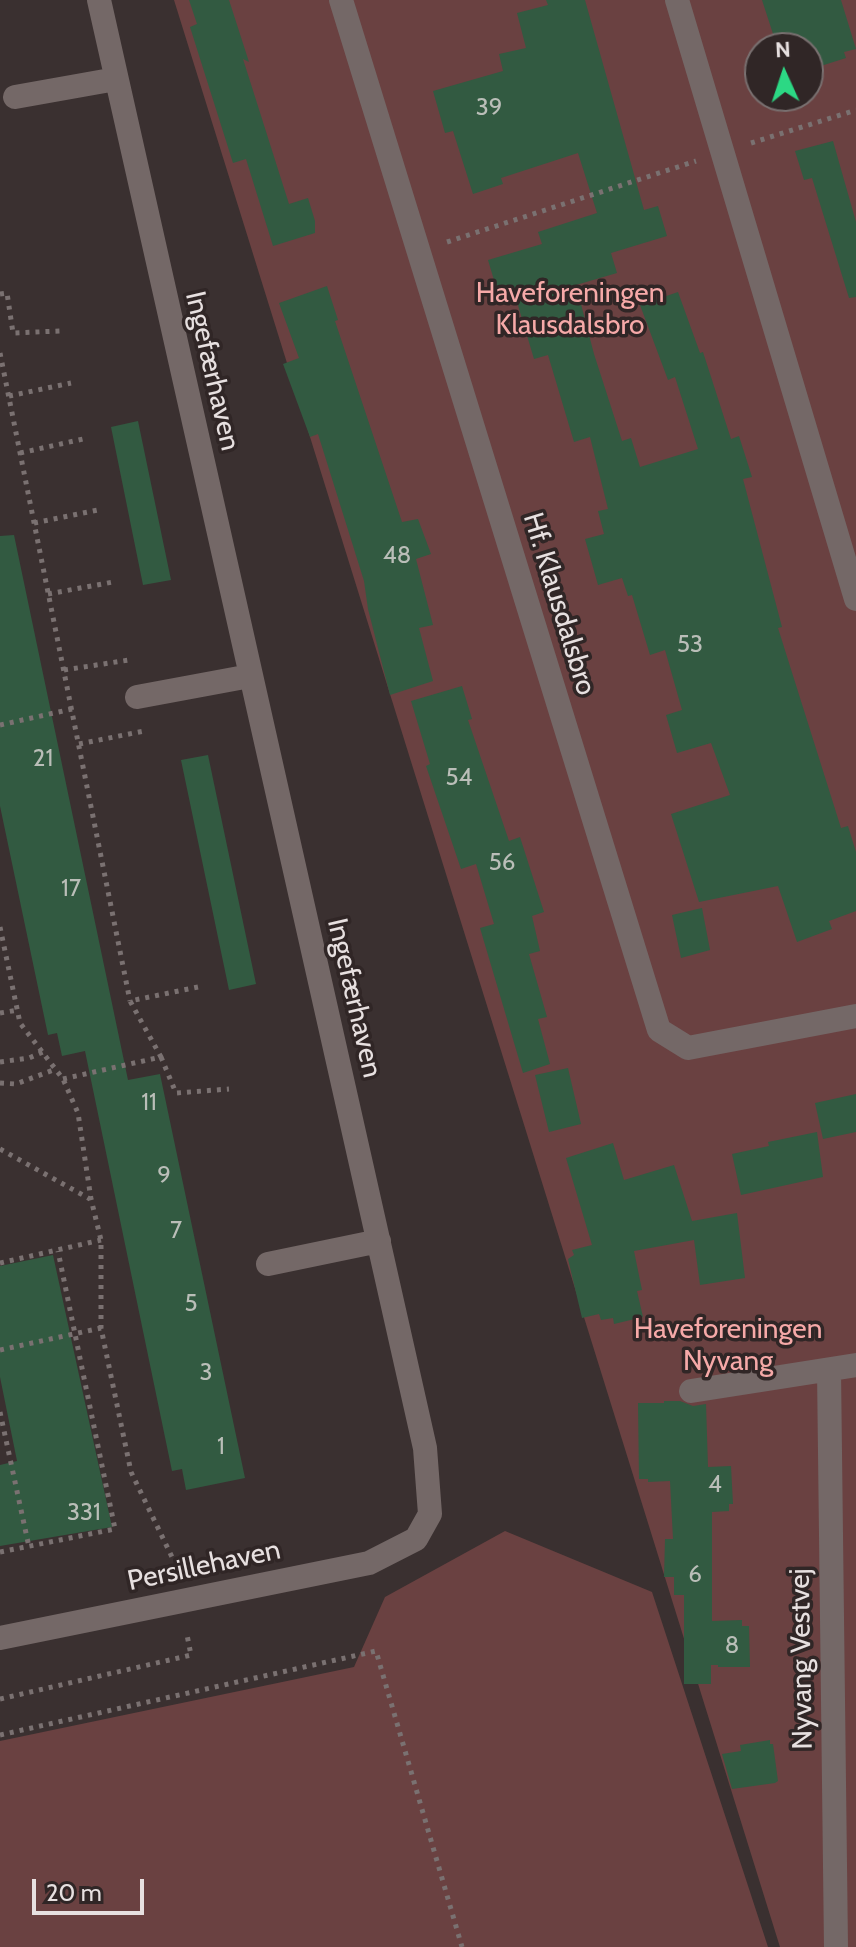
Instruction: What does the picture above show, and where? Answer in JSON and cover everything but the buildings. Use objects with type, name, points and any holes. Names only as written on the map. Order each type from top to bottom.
[{"type":"street","name":"Ingefærhaven","points":[[99,0],[425,1448],[430,1514],[416,1539]]},
{"type":"street","name":"Hf. Klausdalsbro","points":[[341,0],[659,1030],[688,1048],[856,1016]]},
{"type":"street","points":[[677,0],[856,599]]},
{"type":"street","points":[[15,97],[116,79]]},
{"type":"street","points":[[137,697],[250,676]]},
{"type":"street","points":[[268,1264],[379,1241]]},
{"type":"street","points":[[691,1391],[856,1365]]},
{"type":"street","name":"Nyvang Vestvej","points":[[829,1370],[836,1947]]},
{"type":"street","name":"Persillehaven","points":[[0,1638],[369,1563],[416,1539]]},
{"type":"path","points":[[419,251],[856,110]]},
{"type":"path","points":[[0,294],[7,293],[13,333],[60,331]]},
{"type":"path","points":[[0,353],[130,1001],[161,1057],[176,1093],[229,1089]]},
{"type":"path","points":[[9,396],[71,383]]},
{"type":"path","points":[[20,453],[83,439]]},
{"type":"path","points":[[34,523],[98,510]]},
{"type":"path","points":[[48,594],[113,582]]},
{"type":"path","points":[[64,670],[129,660]]},
{"type":"path","points":[[0,725],[72,709]]},
{"type":"path","points":[[79,744],[144,731]]},
{"type":"path","points":[[0,927],[20,1023],[63,1079],[78,1113],[91,1199],[101,1240],[101,1328],[131,1472],[172,1557]]},
{"type":"path","points":[[130,1001],[198,987]]},
{"type":"path","points":[[0,1013],[18,1010]]},
{"type":"path","points":[[0,1062],[29,1058],[43,1052]]},
{"type":"path","points":[[63,1079],[161,1057]]},
{"type":"path","points":[[0,1083],[16,1084],[56,1069]]},
{"type":"path","points":[[0,1149],[91,1199]]},
{"type":"path","points":[[0,1263],[101,1240]]},
{"type":"path","points":[[0,1552],[115,1529],[58,1251]]},
{"type":"path","points":[[0,1350],[101,1328]]},
{"type":"path","points":[[0,1412],[29,1547]]},
{"type":"path","points":[[0,1458],[9,1457]]},
{"type":"path","points":[[0,1699],[191,1655],[187,1635]]},
{"type":"path","points":[[0,1735],[376,1651],[462,1947]]},
{"type":"green space","name":"Haveforeningen Klausdalsbro","points":[[174,0],[856,0],[856,1947],[780,1947]]},
{"type":"green space","points":[[505,1531],[652,1592],[768,1947],[0,1947],[0,1741],[354,1667],[385,1597]]},
{"type":"park label","name":"Haveforeningen Nyvang","points":[[728,1346]]}]
